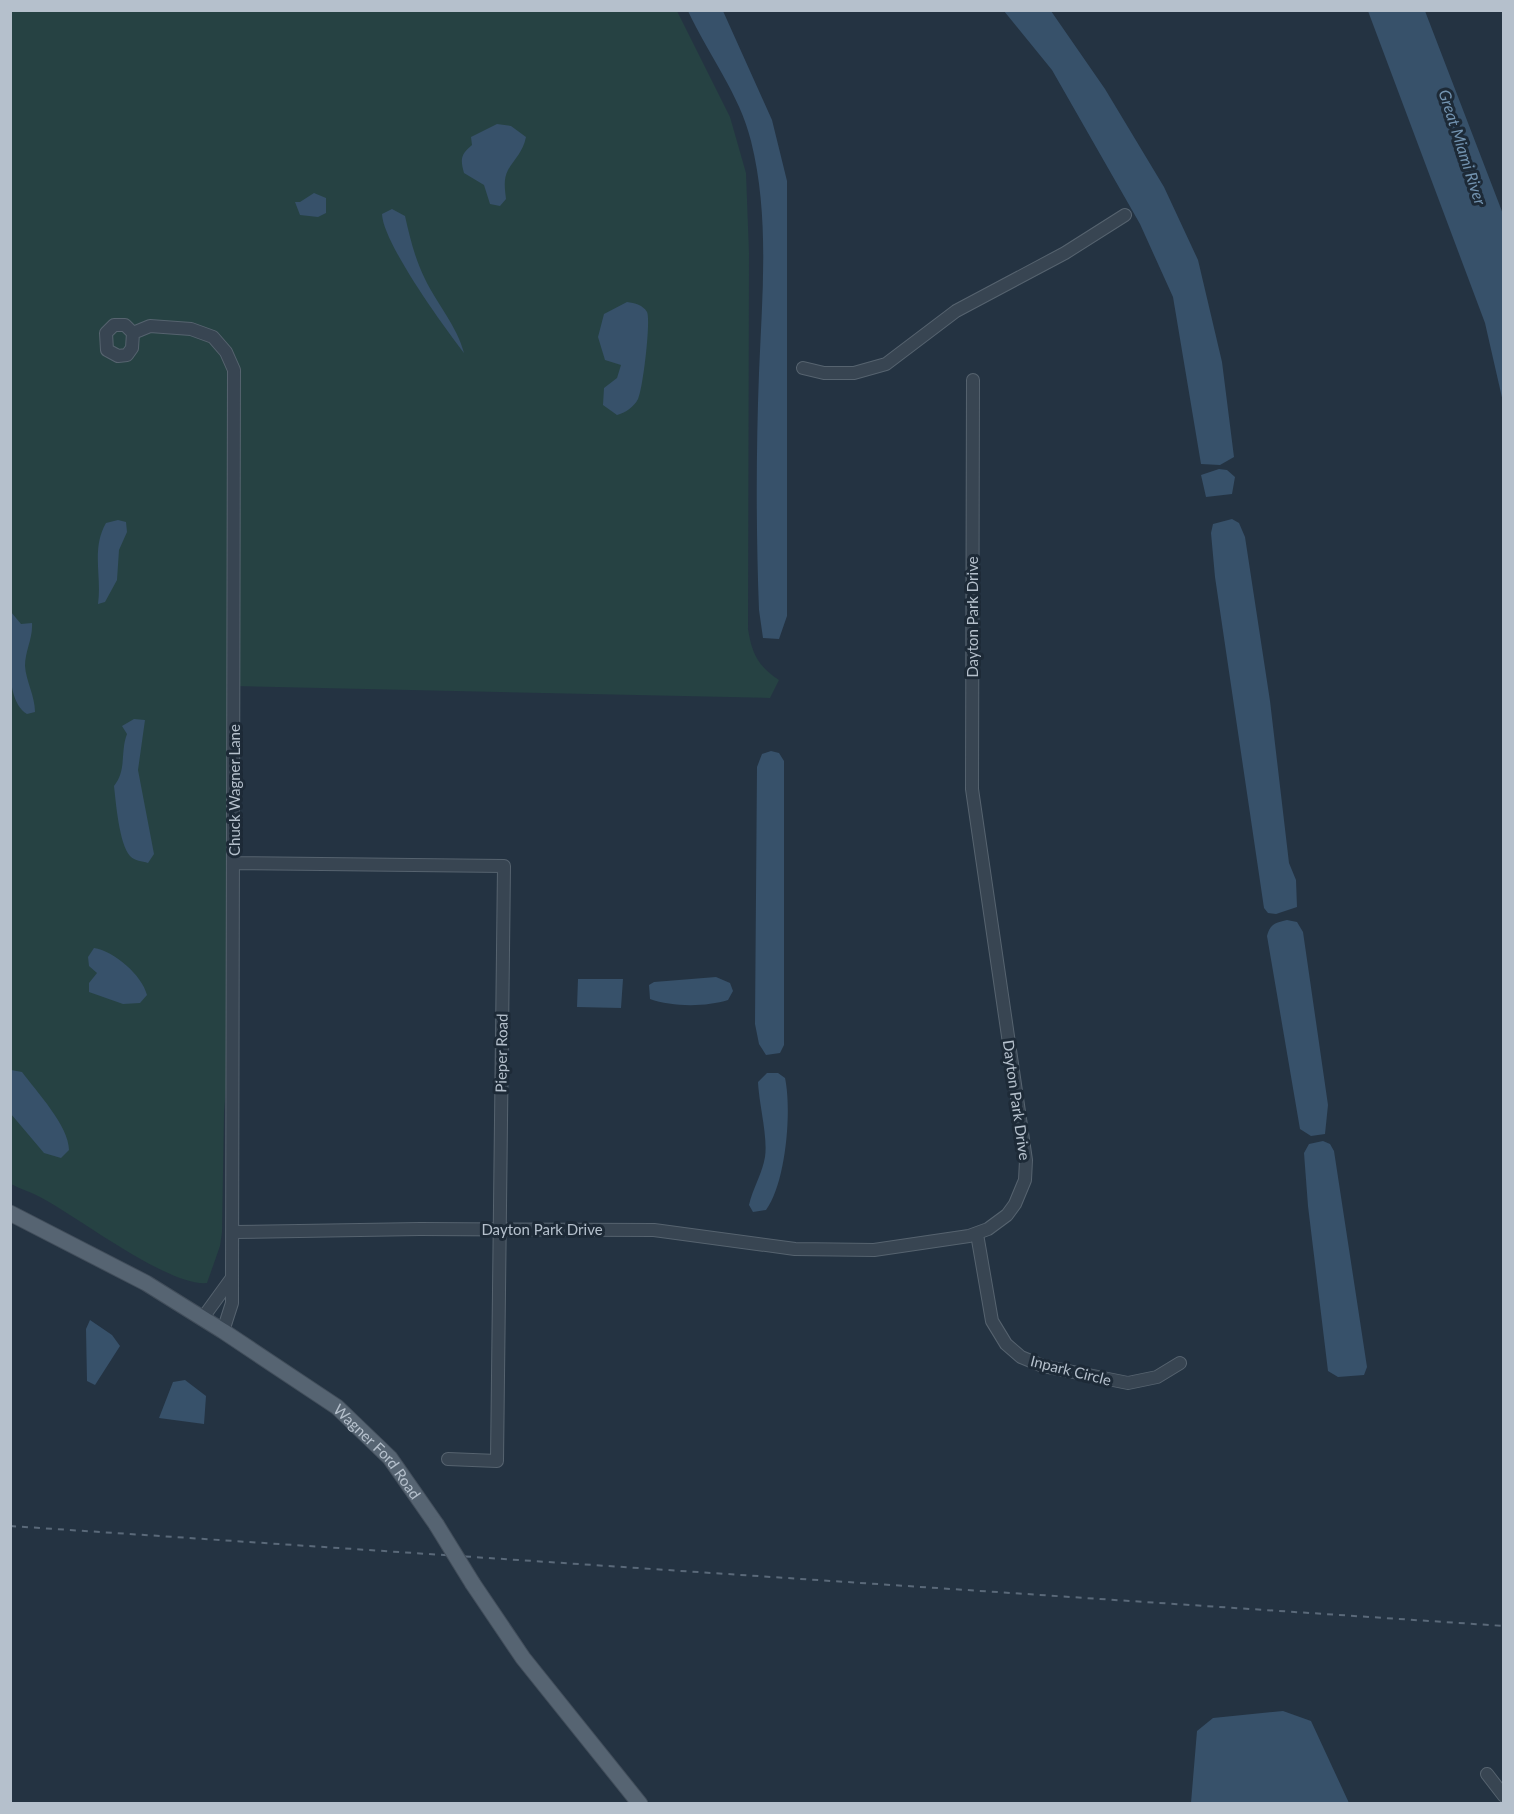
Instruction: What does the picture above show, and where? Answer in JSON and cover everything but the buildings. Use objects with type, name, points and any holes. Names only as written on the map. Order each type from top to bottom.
[{"type":"main road","name":"Wagner Ford Road","points":[[10,1213],[102,1258],[223,1331],[314,1390],[360,1426],[405,1476],[523,1658],[640,1803]]},
{"type":"street","points":[[803,368],[824,372],[854,373],[886,364],[956,311],[1065,253],[1125,215]]},
{"type":"street","name":"Chuck Wagner Lane","points":[[133,333],[150,326],[191,329],[213,337],[226,352],[234,370],[233,1232],[232,1303],[223,1331]]},
{"type":"street","name":"Dayton Park Drive","points":[[233,1232],[500,1228],[654,1230],[795,1249],[842,1252],[883,1249],[976,1234],[999,1222],[1015,1204],[1024,1180],[1026,1161],[972,781],[973,380]]},
{"type":"street","name":"Pieper Road","points":[[234,863],[504,866],[497,1461],[448,1460]]},
{"type":"street","name":"Inpark Circle","points":[[976,1234],[992,1321],[1006,1344],[1021,1356],[1054,1369],[1128,1383],[1157,1377],[1180,1363]]},
{"type":"street","points":[[202,1319],[231,1279]]},
{"type":"street","points":[[1487,1774],[1503,1797]]},
{"type":"green space","points":[[11,11],[677,11],[730,117],[746,173],[749,253],[748,629],[757,659],[779,680],[770,698],[233,686],[234,992],[224,1112],[222,1232],[220,1246],[207,1283],[190,1281],[147,1263],[40,1197],[11,1184]]},
{"type":"water","points":[[688,11],[723,11],[772,120],[787,181],[787,616],[779,639],[763,638],[759,610],[757,461],[763,228],[757,170],[751,141],[739,107]]},
{"type":"water","points":[[1004,11],[1051,11],[1105,89],[1164,187],[1198,260],[1222,362],[1234,457],[1220,465],[1201,464],[1173,297],[1140,224],[1052,70]]},
{"type":"water","name":"Great Miami River","points":[[1368,11],[1425,11],[1503,214],[1503,402],[1485,323]]},
{"type":"water","points":[[497,124],[511,126],[526,137],[521,151],[506,173],[506,199],[500,206],[490,204],[484,185],[464,173],[462,164],[464,154],[472,145],[471,137]]},
{"type":"water","points":[[314,193],[326,198],[326,213],[318,217],[300,215],[295,202],[300,202]]},
{"type":"water","points":[[392,209],[405,216],[421,271],[452,324],[464,353],[416,285],[392,244],[382,214]]},
{"type":"water","points":[[627,302],[638,305],[647,312],[647,340],[638,399],[629,409],[617,415],[603,405],[604,388],[617,378],[621,365],[605,360],[598,337],[604,314]]},
{"type":"water","points":[[1219,469],[1227,470],[1235,477],[1232,494],[1206,497],[1201,475]]},
{"type":"water","points":[[1232,519],[1239,523],[1245,537],[1270,701],[1289,863],[1296,880],[1297,907],[1276,914],[1268,913],[1264,908],[1215,577],[1211,533],[1213,524]]},
{"type":"water","points":[[118,520],[126,522],[127,532],[119,550],[117,580],[105,602],[98,604],[99,543],[106,523]]},
{"type":"water","points":[[11,612],[21,624],[32,623],[25,666],[35,712],[27,714],[19,707],[11,683],[9,652]]},
{"type":"water","points":[[134,719],[145,720],[138,770],[154,854],[148,863],[132,858],[126,850],[114,786],[121,774],[127,734],[122,726]]},
{"type":"water","points":[[771,751],[779,753],[784,761],[784,1045],[780,1053],[766,1055],[759,1044],[755,1024],[757,767],[762,754]]},
{"type":"water","points":[[1287,920],[1297,922],[1303,932],[1328,1105],[1325,1134],[1311,1136],[1300,1129],[1267,936],[1274,925]]},
{"type":"water","points":[[94,948],[110,954],[133,972],[147,995],[140,1003],[123,1004],[89,992],[89,983],[97,973],[89,966],[88,957]]},
{"type":"water","points":[[716,977],[730,983],[733,991],[728,1000],[689,1005],[668,1004],[650,999],[649,985],[654,982]]},
{"type":"water","points":[[578,979],[623,979],[621,1008],[577,1007]]},
{"type":"water","points":[[11,1070],[22,1072],[64,1130],[69,1150],[61,1158],[44,1153],[11,1114]]},
{"type":"water","points":[[767,1073],[778,1073],[785,1078],[788,1108],[786,1146],[773,1198],[766,1210],[753,1212],[749,1205],[764,1163],[766,1149],[758,1082]]},
{"type":"water","points":[[1323,1141],[1330,1144],[1334,1151],[1367,1367],[1364,1375],[1338,1377],[1328,1371],[1308,1206],[1304,1153],[1309,1144]]},
{"type":"water","points":[[90,1320],[112,1335],[120,1346],[95,1385],[87,1381],[86,1329]]},
{"type":"water","points":[[185,1380],[206,1396],[204,1424],[159,1418],[173,1382]]},
{"type":"water","points":[[1283,1711],[1311,1721],[1349,1803],[1191,1803],[1197,1731],[1213,1718]]},
{"type":"railway","points":[[10,1526],[1504,1626]]}]
